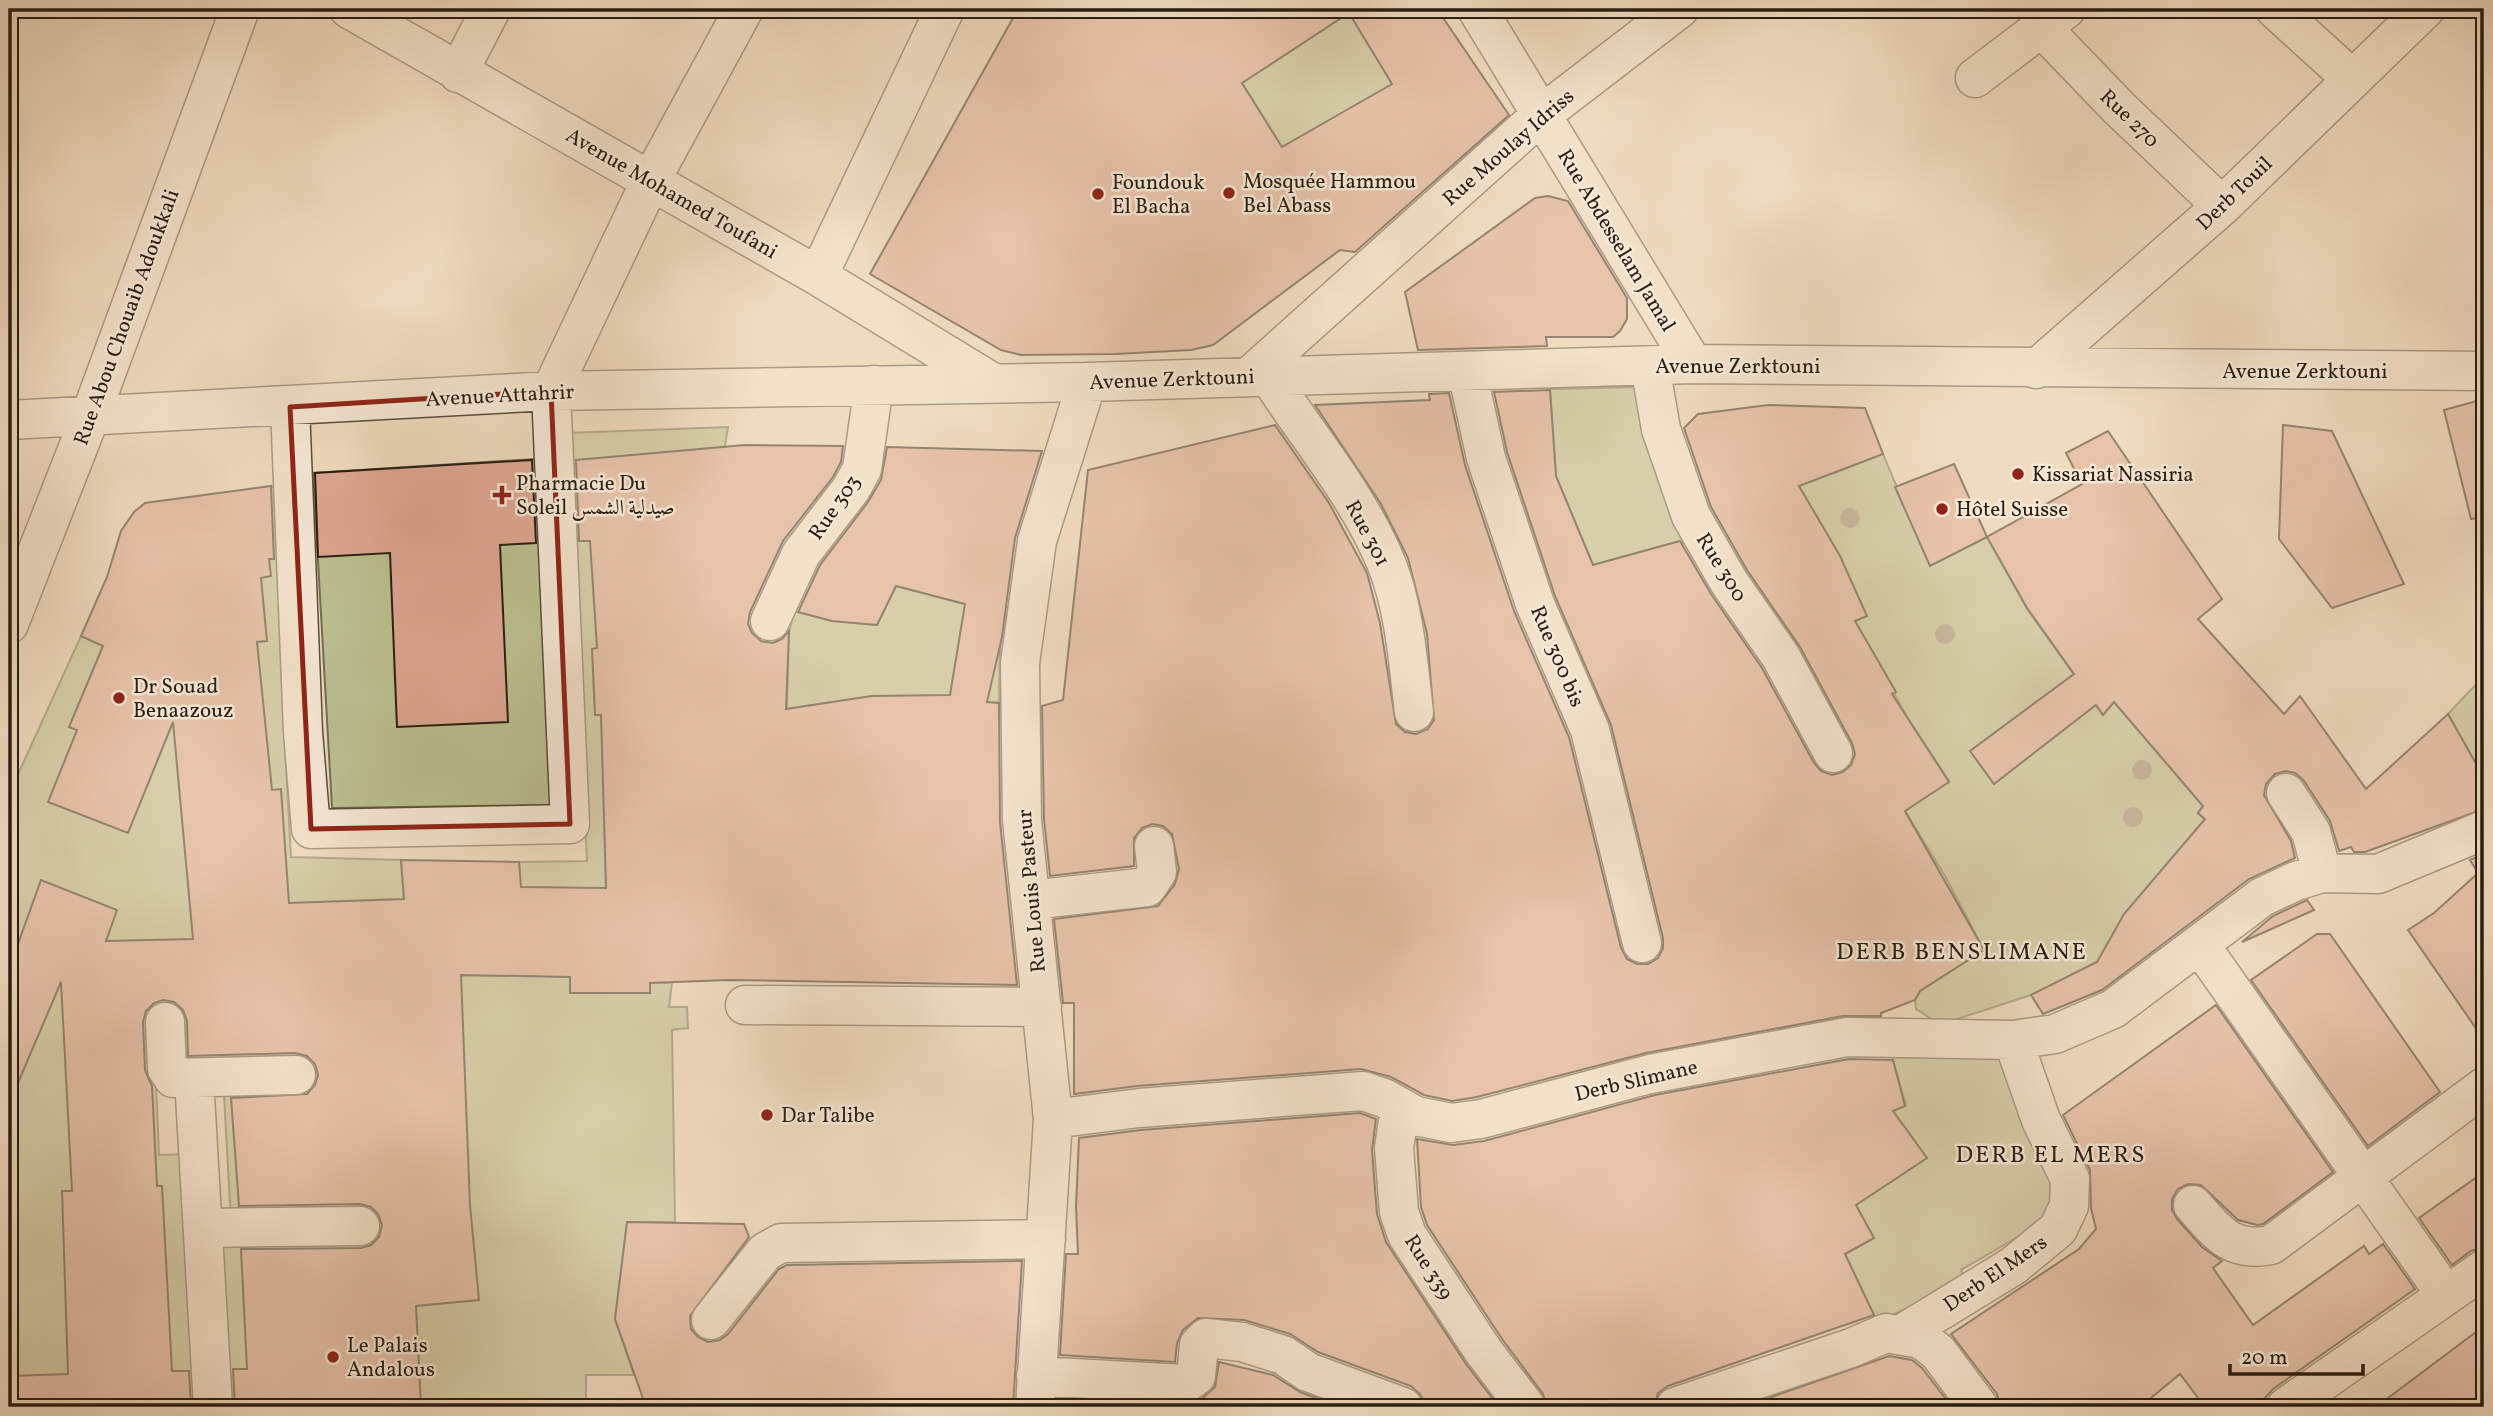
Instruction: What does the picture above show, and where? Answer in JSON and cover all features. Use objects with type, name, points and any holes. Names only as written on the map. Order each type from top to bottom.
[{"type":"street","name":"Rue Abou Chouaib Adoukkali","points":[[9,624],[90,417],[240,9]]},
{"type":"street","name":"Avenue Mohamed Toufani","points":[[349,9],[818,276],[993,383]]},
{"type":"street","points":[[458,73],[491,9]]},
{"type":"street","points":[[290,407],[303,732],[311,829],[570,824],[551,391],[651,180],[744,9]]},
{"type":"street","points":[[818,276],[945,9]]},
{"type":"street","name":"Rue Abdesselam Jamal","points":[[1476,9],[1693,364]]},
{"type":"street","name":"Rue Moulay Idriss","points":[[1259,376],[1541,115],[1679,9]]},
{"type":"street","points":[[2275,9],[2351,78]]},
{"type":"street","name":"Derb Touil","points":[[2036,369],[2222,206],[2425,9]]},
{"type":"street","points":[[1975,78],[2053,18]]},
{"type":"street","name":"Rue 270","points":[[2053,18],[2119,108],[2222,206]]},
{"type":"street","name":"Avenue Zerktouni","points":[[993,383],[1693,364],[2484,371]]},
{"type":"street","name":"Rue 300","points":[[1650,366],[1661,429],[1690,516],[1729,582],[1781,657],[1833,753]]},
{"type":"street","name":"Rue 300 bis","points":[[1467,371],[1486,458],[1531,591],[1590,730],[1642,943]]},
{"type":"street","name":"Rue 301","points":[[1259,376],[1363,516],[1388,566],[1405,634],[1414,712]]},
{"type":"street","name":"Rue Louis Pasteur","points":[[1035,1392],[1053,1119],[1022,820],[1020,663],[1037,541],[1087,382]]},
{"type":"street","name":"Avenue Attahrir","points":[[9,420],[551,391],[993,383]]},
{"type":"street","name":"Rue 303","points":[[770,621],[801,554],[862,469],[874,385]]},
{"type":"street","points":[[2287,793],[2312,832],[2322,873]]},
{"type":"street","points":[[2446,1294],[2360,1176],[2200,945],[2262,897],[2296,881],[2322,873],[2378,874],[2484,830]]},
{"type":"street","points":[[1031,900],[1147,887],[1157,872],[1154,846]]},
{"type":"street","name":"Derb Slimane","points":[[1053,1119],[1178,1105],[1363,1091],[1416,1116],[1451,1123],[1481,1119],[1650,1074],[1846,1037],[2013,1040],[2054,1034],[2113,1009],[2200,945]]},
{"type":"street","points":[[745,1005],[1042,1007]]},
{"type":"street","points":[[165,1022],[167,1069],[173,1078],[296,1075]]},
{"type":"street","name":"Derb El Mers","points":[[1697,1403],[1894,1334],[2013,1266],[2058,1229],[2069,1206],[2070,1179],[2041,1120],[2013,1040]]},
{"type":"street","points":[[194,1078],[205,1228],[213,1407]]},
{"type":"street","points":[[2193,1205],[2223,1239],[2257,1247],[2271,1245],[2360,1176],[2484,1087]]},
{"type":"street","name":"Rue 339","points":[[1400,1107],[1394,1148],[1399,1212],[1407,1235],[1484,1352],[1525,1407]]},
{"type":"street","points":[[205,1228],[360,1226]]},
{"type":"street","points":[[711,1321],[765,1252],[781,1243],[1046,1239]]},
{"type":"street","points":[[2286,1407],[2484,1269]]},
{"type":"street","points":[[1894,1334],[1921,1339],[1938,1352],[1979,1407]]},
{"type":"street","points":[[1035,1392],[1185,1384],[1196,1376],[1199,1345],[1206,1338],[1242,1342],[1283,1354],[1308,1372],[1403,1407]]},
{"type":"highlighted area","points":[[551,391],[570,824],[311,829],[290,407]]},
{"type":"green space","points":[[1349,12],[1393,84],[1280,148],[1240,84]]},
{"type":"green space","points":[[1640,387],[1691,542],[1669,544],[1593,565],[1556,476],[1550,389]]},
{"type":"green space","points":[[1753,407],[1834,473],[1883,454],[1930,566],[1987,537],[2027,609],[2102,714],[2114,702],[2203,806],[2198,813],[2210,824],[2097,962],[2031,995],[1948,1022],[1936,1022],[1916,1009],[1915,1000],[1920,991],[1984,950],[1945,876],[1905,811],[1949,781],[1907,717],[1855,621],[1866,616]]},
{"type":"green space","points":[[728,427],[694,631],[664,983],[672,982],[669,1007],[687,1007],[688,1028],[672,1030],[675,1222],[627,1222],[615,1320],[634,1375],[586,1375],[586,1407],[225,1407],[217,1233],[231,1222],[224,1095],[302,1093],[301,1059],[175,1062],[153,1017],[159,1155],[188,1154],[203,1407],[9,1407],[9,794],[81,636],[103,646],[264,487],[280,487],[282,694],[291,857],[401,860],[410,976],[525,975],[519,862],[587,861],[567,433]]},
{"type":"green space","points":[[535,459],[555,805],[332,808],[313,473]]},
{"type":"green space","points":[[896,586],[965,604],[1000,646],[999,703],[918,696],[872,696],[787,709],[789,632],[794,611],[832,621],[877,625]]},
{"type":"green space","points":[[2484,676],[2484,778],[2448,714]]},
{"type":"green space","points":[[1890,1050],[2003,1052],[2061,1184],[2054,1216],[1961,1270],[1966,1281],[1877,1322],[1845,1254],[1874,1238],[1856,1205],[1927,1158],[1893,1111],[1906,1105]]},
{"type":"building","points":[[1018,9],[1437,9],[1509,115],[1355,252],[1340,250],[1213,345],[1191,350],[1115,354],[1021,355],[1001,350],[870,274]],"holes":[[[1349,13],[1392,84],[1282,147],[1242,83]]]},
{"type":"building","points":[[1548,196],[1568,201],[1627,298],[1627,319],[1620,331],[1613,337],[1546,337],[1547,346],[1418,350],[1405,292],[1535,198]]},
{"type":"building","points":[[1550,390],[1556,476],[1593,565],[1680,541],[1711,594],[1762,668],[1814,763],[1821,771],[1832,775],[1843,772],[1851,765],[1855,754],[1852,743],[1800,647],[1747,570],[1711,507],[1684,428],[1698,414],[1768,405],[1865,408],[1883,454],[1799,486],[1840,556],[1867,616],[1855,621],[1896,692],[1892,694],[1949,782],[1905,811],[1984,950],[1920,991],[1915,1000],[1881,1013],[1881,1016],[1843,1016],[1646,1053],[1477,1097],[1452,1101],[1424,1095],[1391,1077],[1361,1069],[1137,1086],[1074,1094],[1074,1003],[1063,1003],[1054,919],[1158,906],[1175,884],[1179,869],[1172,834],[1163,826],[1152,824],[1142,828],[1134,838],[1134,866],[1050,876],[1044,819],[1042,706],[1063,700],[1088,470],[1275,425],[1329,503],[1367,573],[1380,623],[1396,724],[1405,732],[1416,734],[1428,729],[1434,720],[1427,634],[1408,558],[1381,504],[1315,405],[1430,400],[1429,394],[1449,393],[1465,465],[1514,611],[1569,737],[1621,948],[1627,959],[1637,964],[1648,964],[1658,958],[1663,948],[1663,938],[1611,725],[1555,596],[1507,452],[1494,392]]},
{"type":"building","points":[[2484,399],[2484,517],[2471,519],[2444,410]]},
{"type":"building","points":[[2283,425],[2332,431],[2404,584],[2332,608],[2279,539]]},
{"type":"building","points":[[2108,431],[2222,599],[2198,619],[2284,714],[2300,696],[2366,789],[2448,714],[2484,778],[2484,809],[2365,852],[2354,852],[2351,847],[2339,851],[2330,821],[2304,781],[2295,773],[2286,771],[2275,774],[2266,784],[2264,795],[2291,841],[2295,858],[2249,879],[2102,990],[2043,1014],[2031,995],[2097,962],[2124,914],[2205,819],[2198,813],[2203,806],[2114,702],[2103,715],[2096,705],[1994,784],[1970,751],[2074,674],[2027,608],[1987,537],[2082,484],[2066,453]]},
{"type":"building","points":[[745,445],[843,446],[841,462],[833,477],[783,541],[750,612],[748,624],[752,633],[761,641],[773,643],[782,639],[789,631],[786,709],[872,696],[950,695],[965,604],[896,586],[877,625],[832,621],[798,612],[820,565],[868,502],[881,480],[887,447],[1042,451],[1015,538],[1002,637],[987,702],[999,703],[1000,822],[1017,985],[728,980],[650,983],[650,993],[570,993],[570,977],[461,975],[470,1205],[479,1300],[416,1306],[421,1407],[235,1407],[233,1369],[247,1369],[241,1249],[361,1248],[371,1245],[379,1237],[382,1225],[378,1214],[371,1207],[360,1204],[239,1206],[231,1098],[307,1094],[315,1085],[318,1075],[315,1064],[307,1056],[295,1053],[188,1056],[187,1021],[183,1010],[174,1002],[163,1000],[154,1003],[146,1011],[143,1022],[145,1070],[152,1086],[157,1186],[162,1186],[172,1371],[189,1371],[191,1407],[9,1407],[9,1376],[68,1374],[62,1191],[72,1191],[61,982],[9,1104],[9,969],[41,880],[117,910],[106,941],[193,939],[173,722],[128,833],[48,802],[77,730],[69,727],[103,646],[81,636],[107,577],[121,531],[134,512],[145,503],[271,486],[274,559],[269,559],[271,576],[261,578],[267,641],[257,642],[272,790],[281,789],[289,903],[404,899],[401,860],[519,862],[521,887],[606,888],[601,715],[595,715],[592,649],[597,648],[590,541],[579,541],[576,460]]},
{"type":"building","points":[[532,460],[536,543],[500,545],[508,722],[397,727],[390,553],[318,557],[315,473]]},
{"type":"building","points":[[1954,464],[1987,537],[1930,566],[1895,487]]},
{"type":"building","points":[[2484,854],[2484,1040],[2408,930],[2434,913],[2478,873],[2470,860]]},
{"type":"building","points":[[2307,900],[2314,910],[2242,942],[2273,916]]},
{"type":"building","points":[[2317,934],[2330,934],[2440,1092],[2368,1146],[2251,980]]},
{"type":"building","points":[[2216,1005],[2333,1172],[2263,1224],[2257,1225],[2238,1220],[2201,1185],[2188,1184],[2178,1189],[2172,1199],[2172,1210],[2177,1219],[2202,1247],[2222,1261],[2213,1268],[2253,1325],[2364,1246],[2369,1254],[2383,1244],[2415,1289],[2273,1389],[2257,1407],[2205,1407],[2180,1374],[2140,1407],[2000,1407],[1997,1394],[1951,1334],[2079,1249],[2096,1229],[2091,1208],[2090,1170],[2063,1115]]},
{"type":"building","points":[[1849,1059],[1893,1060],[1905,1106],[1893,1111],[1927,1158],[1856,1205],[1874,1238],[1845,1254],[1874,1315],[1668,1386],[1658,1393],[1654,1407],[1547,1407],[1543,1394],[1502,1339],[1427,1225],[1421,1207],[1417,1139],[1453,1145],[1484,1141],[1655,1095]]},
{"type":"building","points":[[1360,1113],[1376,1119],[1372,1150],[1377,1214],[1386,1242],[1466,1364],[1499,1407],[1432,1407],[1425,1404],[1420,1394],[1411,1386],[1318,1352],[1290,1334],[1244,1320],[1198,1318],[1183,1330],[1177,1343],[1175,1362],[1060,1355],[1066,1254],[1078,1254],[1076,1207],[1079,1138],[1141,1130]]},
{"type":"building","points":[[2484,1172],[2484,1247],[2471,1251],[2452,1265],[2419,1218]]},
{"type":"building","points":[[627,1222],[744,1224],[749,1237],[690,1316],[691,1329],[698,1337],[708,1342],[720,1340],[728,1334],[779,1269],[787,1265],[1022,1261],[1013,1407],[646,1407],[615,1319]]},
{"type":"building","points":[[2484,1326],[2484,1407],[2376,1407]]},
{"type":"building","points":[[1889,1356],[1912,1360],[1922,1368],[1952,1407],[1743,1407]]},
{"type":"building","points":[[1219,1362],[1273,1375],[1300,1392],[1340,1407],[1057,1407],[1057,1399],[1185,1406],[1198,1402],[1215,1387]]},
{"type":"place","name":"Mosquée Hammou Bel Abass","points":[[1229,193]]},
{"type":"place","name":"Foundouk El Bacha","points":[[1098,194]]},
{"type":"place","name":"Kissariat Nassiria","points":[[2018,474]]},
{"type":"place","name":"Pharmacie Du Soleil صيدلية الشمس","points":[[502,495]]},
{"type":"place","name":"Hôtel Suisse","points":[[1942,509]]},
{"type":"place","name":"Dr Souad Benaazouz","points":[[119,698]]},
{"type":"place","name":"Dar Talibe","points":[[767,1115]]},
{"type":"place","name":"Le Palais Andalous","points":[[333,1357]]},
{"type":"district","name":"DERB BENSLIMANE","points":[[1962,951]]},
{"type":"district","name":"DERB EL MERS","points":[[2051,1154]]}]
